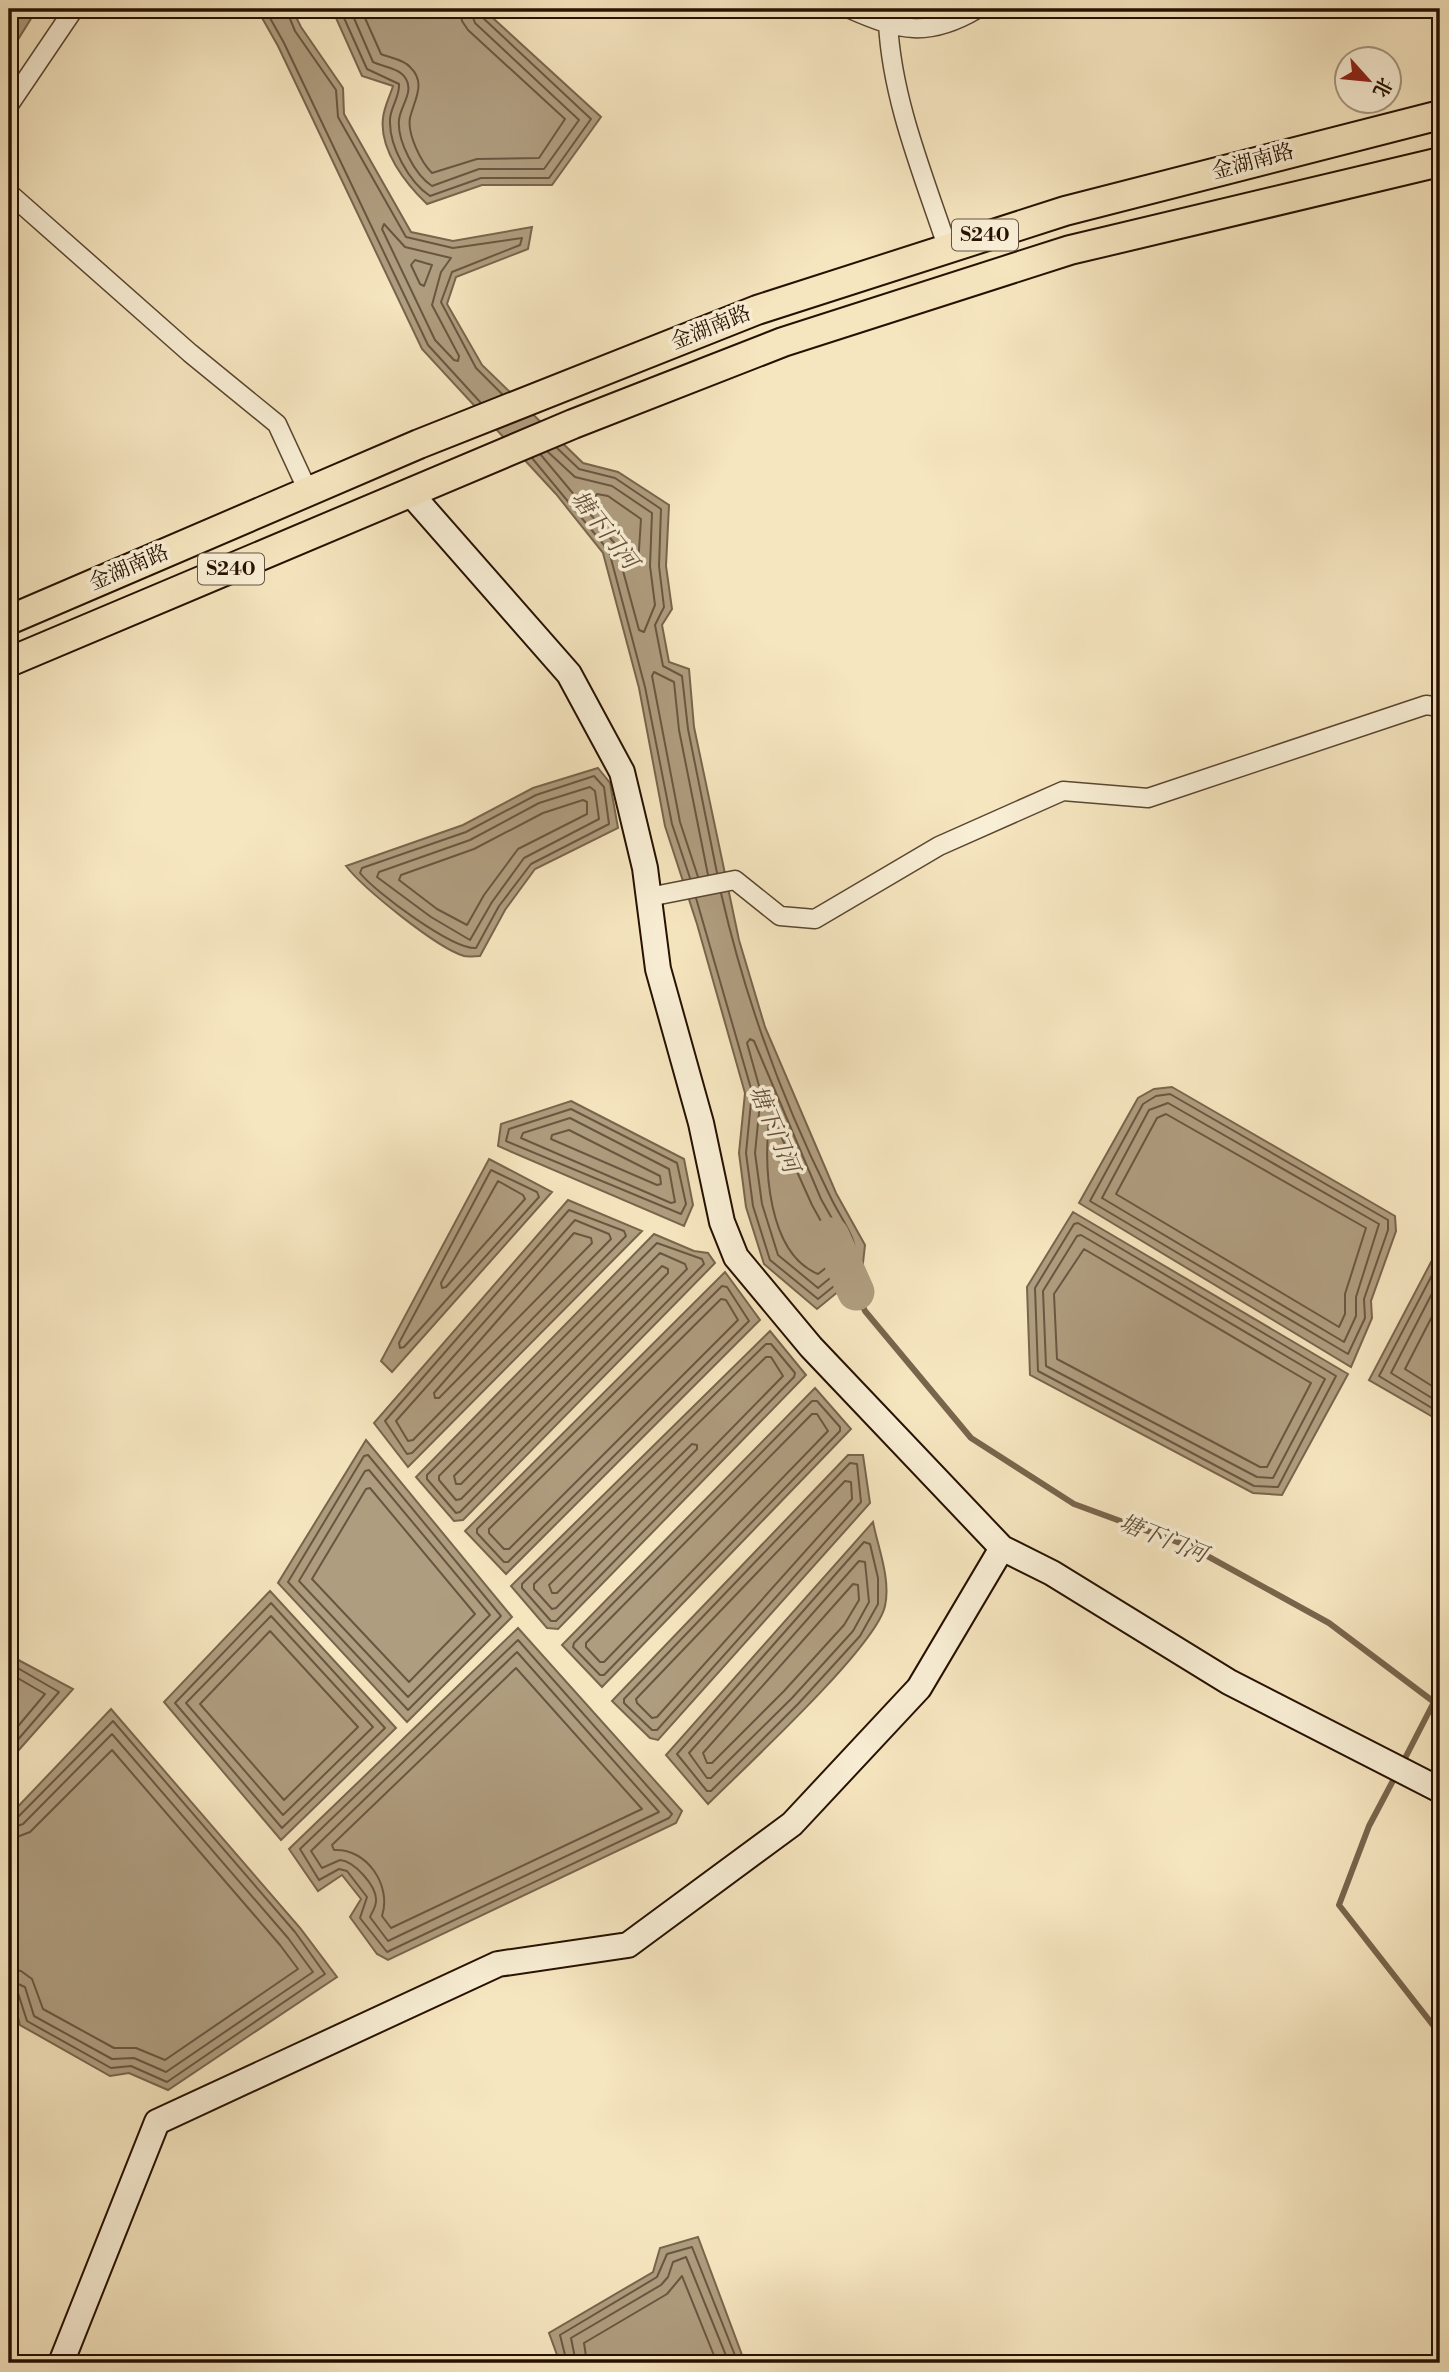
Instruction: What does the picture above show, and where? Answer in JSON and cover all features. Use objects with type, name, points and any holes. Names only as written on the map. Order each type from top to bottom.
[{"type":"main road","name":"金湖南路","points":[[9,620],[429,440],[757,310],[947,246],[1065,211],[1440,115]]},
{"type":"main road","name":"金湖南路","points":[[9,662],[411,494],[451,474],[783,342],[1070,250],[1440,162]]},
{"type":"street","points":[[9,105],[74,9]]},
{"type":"street","points":[[850,9],[910,31],[937,26],[977,9]]},
{"type":"street","points":[[888,23],[890,58],[913,145],[947,246]]},
{"type":"street","points":[[9,193],[190,353],[276,424],[308,491]]},
{"type":"street","points":[[411,494],[569,674],[622,772],[650,897],[658,970],[701,1123],[722,1222],[736,1257],[811,1348],[1002,1548],[1052,1573],[1228,1682],[1434,1787]]},
{"type":"street","points":[[650,897],[734,880],[780,916],[815,919],[939,846],[1063,791],[1148,798],[1426,705],[1440,707]]},
{"type":"street","points":[[61,2363],[156,2122],[498,1964],[628,1945],[801,1814],[919,1688],[1002,1548]]},
{"type":"water","points":[[9,9],[37,9],[9,54]]},
{"type":"water","points":[[257,9],[292,9],[301,27],[343,88],[344,114],[411,232],[453,241],[532,227],[528,249],[456,277],[447,304],[482,365],[583,463],[618,472],[669,505],[666,566],[672,609],[662,625],[669,662],[689,669],[694,727],[739,940],[765,1027],[836,1193],[865,1245],[862,1272],[817,1309],[764,1264],[746,1207],[739,1153],[745,1093],[697,924],[665,826],[639,688],[603,553],[556,494],[422,349],[278,46]]},
{"type":"water","points":[[332,9],[483,9],[601,117],[552,185],[482,185],[427,204],[396,166],[385,142],[383,118],[393,86],[362,76]]},
{"type":"water","points":[[598,768],[610,783],[618,828],[535,869],[505,910],[480,956],[464,956],[437,942],[384,902],[346,866],[463,825],[533,788]]},
{"type":"water","points":[[1172,1087],[1395,1216],[1396,1231],[1371,1301],[1372,1318],[1351,1367],[1079,1203],[1138,1098],[1154,1089]]},
{"type":"water","points":[[571,1101],[684,1159],[693,1205],[684,1226],[498,1146],[501,1124]]},
{"type":"water","points":[[489,1159],[552,1192],[392,1372],[381,1361]]},
{"type":"water","points":[[568,1200],[642,1231],[408,1467],[374,1423]]},
{"type":"water","points":[[1073,1212],[1348,1374],[1282,1495],[1253,1493],[1030,1375],[1027,1287]]},
{"type":"water","points":[[654,1234],[694,1251],[708,1253],[715,1263],[463,1520],[454,1521],[416,1477]]},
{"type":"water","points":[[1440,1248],[1440,1421],[1369,1380]]},
{"type":"water","points":[[725,1272],[760,1320],[506,1574],[465,1531]]},
{"type":"water","points":[[770,1331],[806,1375],[558,1629],[547,1628],[511,1586]]},
{"type":"water","points":[[815,1388],[851,1429],[602,1687],[562,1645]]},
{"type":"water","points":[[366,1440],[512,1617],[407,1722],[278,1583]]},
{"type":"water","points":[[848,1455],[863,1455],[870,1503],[658,1740],[650,1738],[612,1701]]},
{"type":"water","points":[[873,1522],[886,1585],[885,1606],[876,1625],[859,1649],[807,1707],[708,1804],[666,1755]]},
{"type":"water","points":[[270,1591],[396,1728],[281,1840],[164,1702]]},
{"type":"water","points":[[518,1628],[682,1811],[676,1823],[388,1960],[377,1954],[350,1917],[361,1899],[342,1875],[318,1891],[289,1849]]},
{"type":"water","points":[[9,1655],[73,1689],[9,1761]]},
{"type":"water","points":[[111,1709],[300,1928],[337,1977],[168,2090],[129,2073],[110,2076],[20,2025],[9,1983],[9,1816]]},
{"type":"water","points":[[698,2237],[745,2363],[560,2363],[549,2333],[653,2272],[660,2248]]},
{"type":"waterway","name":"塘下门河","points":[[831,1236],[856,1292]]},
{"type":"waterway","name":"塘下门河","points":[[856,1292],[865,1311],[971,1438],[1074,1504],[1191,1547],[1329,1623],[1434,1702],[1401,1766]]},
{"type":"waterway","name":"塘下门河","points":[[1396,1775],[1369,1826],[1339,1905],[1440,2034]]}]
